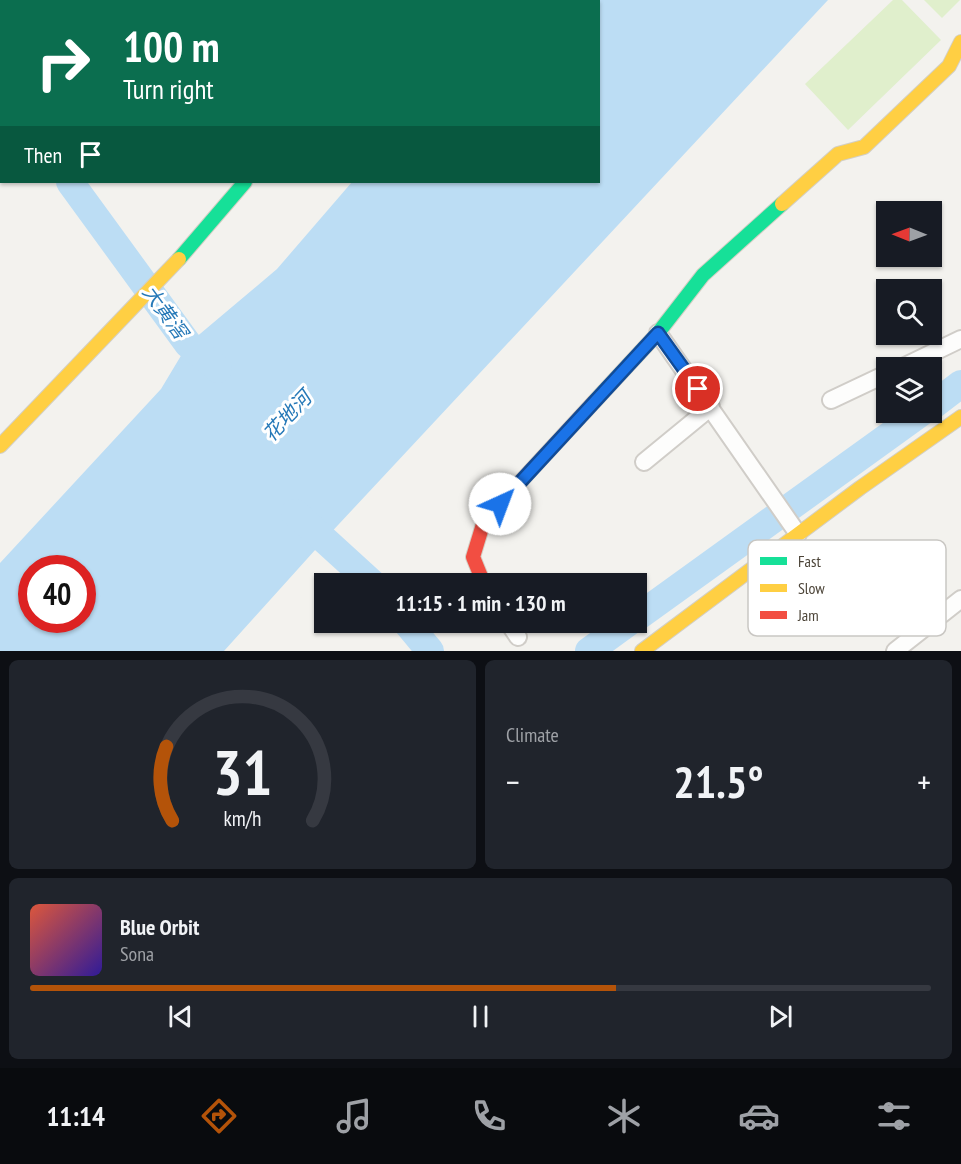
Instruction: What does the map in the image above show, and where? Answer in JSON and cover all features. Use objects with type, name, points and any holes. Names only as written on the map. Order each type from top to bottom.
[{"type":"street","points":[[480,573],[473,557],[484,521],[658,333],[703,275],[838,154],[864,147],[948,66],[961,42]]},
{"type":"street","points":[[0,446],[170,271],[243,183]]},
{"type":"street","points":[[658,333],[794,528]]},
{"type":"street","points":[[924,357],[961,339]]},
{"type":"street","points":[[831,400],[876,379]]},
{"type":"street","points":[[644,462],[711,407]]},
{"type":"street","points":[[779,540],[961,417]]},
{"type":"street","points":[[642,651],[748,565]]},
{"type":"street","points":[[946,611],[961,599]]},
{"type":"street","points":[[515,633],[518,637]]},
{"type":"street","points":[[895,651],[914,636]]},
{"type":"green space","points":[[893,0],[902,0],[941,40],[848,130],[805,84]]},
{"type":"green space","points":[[924,0],[960,0],[942,18]]},
{"type":"water","name":"花地河","points":[[600,0],[828,0],[325,539],[224,651],[0,651],[0,563],[161,389],[188,344],[277,269],[351,183],[600,183]]},
{"type":"waterway","name":"大黄滘","points":[[71,183],[188,344],[218,369]]},
{"type":"waterway","points":[[942,398],[961,384]]},
{"type":"waterway","points":[[647,610],[907,423]]},
{"type":"waterway","points":[[295,513],[361,573]]},
{"type":"waterway","points":[[415,633],[430,651]]},
{"type":"waterway","points":[[589,651],[614,633]]},
{"type":"traffic: fast","points":[[179,259],[244,183]]},
{"type":"traffic: fast","points":[[594,402],[658,333],[703,275],[782,204]]},
{"type":"traffic: slow","points":[[782,204],[838,154],[864,147],[949,66],[961,42]]},
{"type":"traffic: slow","points":[[0,446],[179,259]]},
{"type":"traffic: slow","points":[[790,540],[961,417]]},
{"type":"traffic: slow","points":[[642,651],[748,572]]},
{"type":"traffic: jam","points":[[480,573],[473,557],[484,521],[594,402]]},
{"type":"route","points":[[500,504],[658,333],[698,389]]}]
